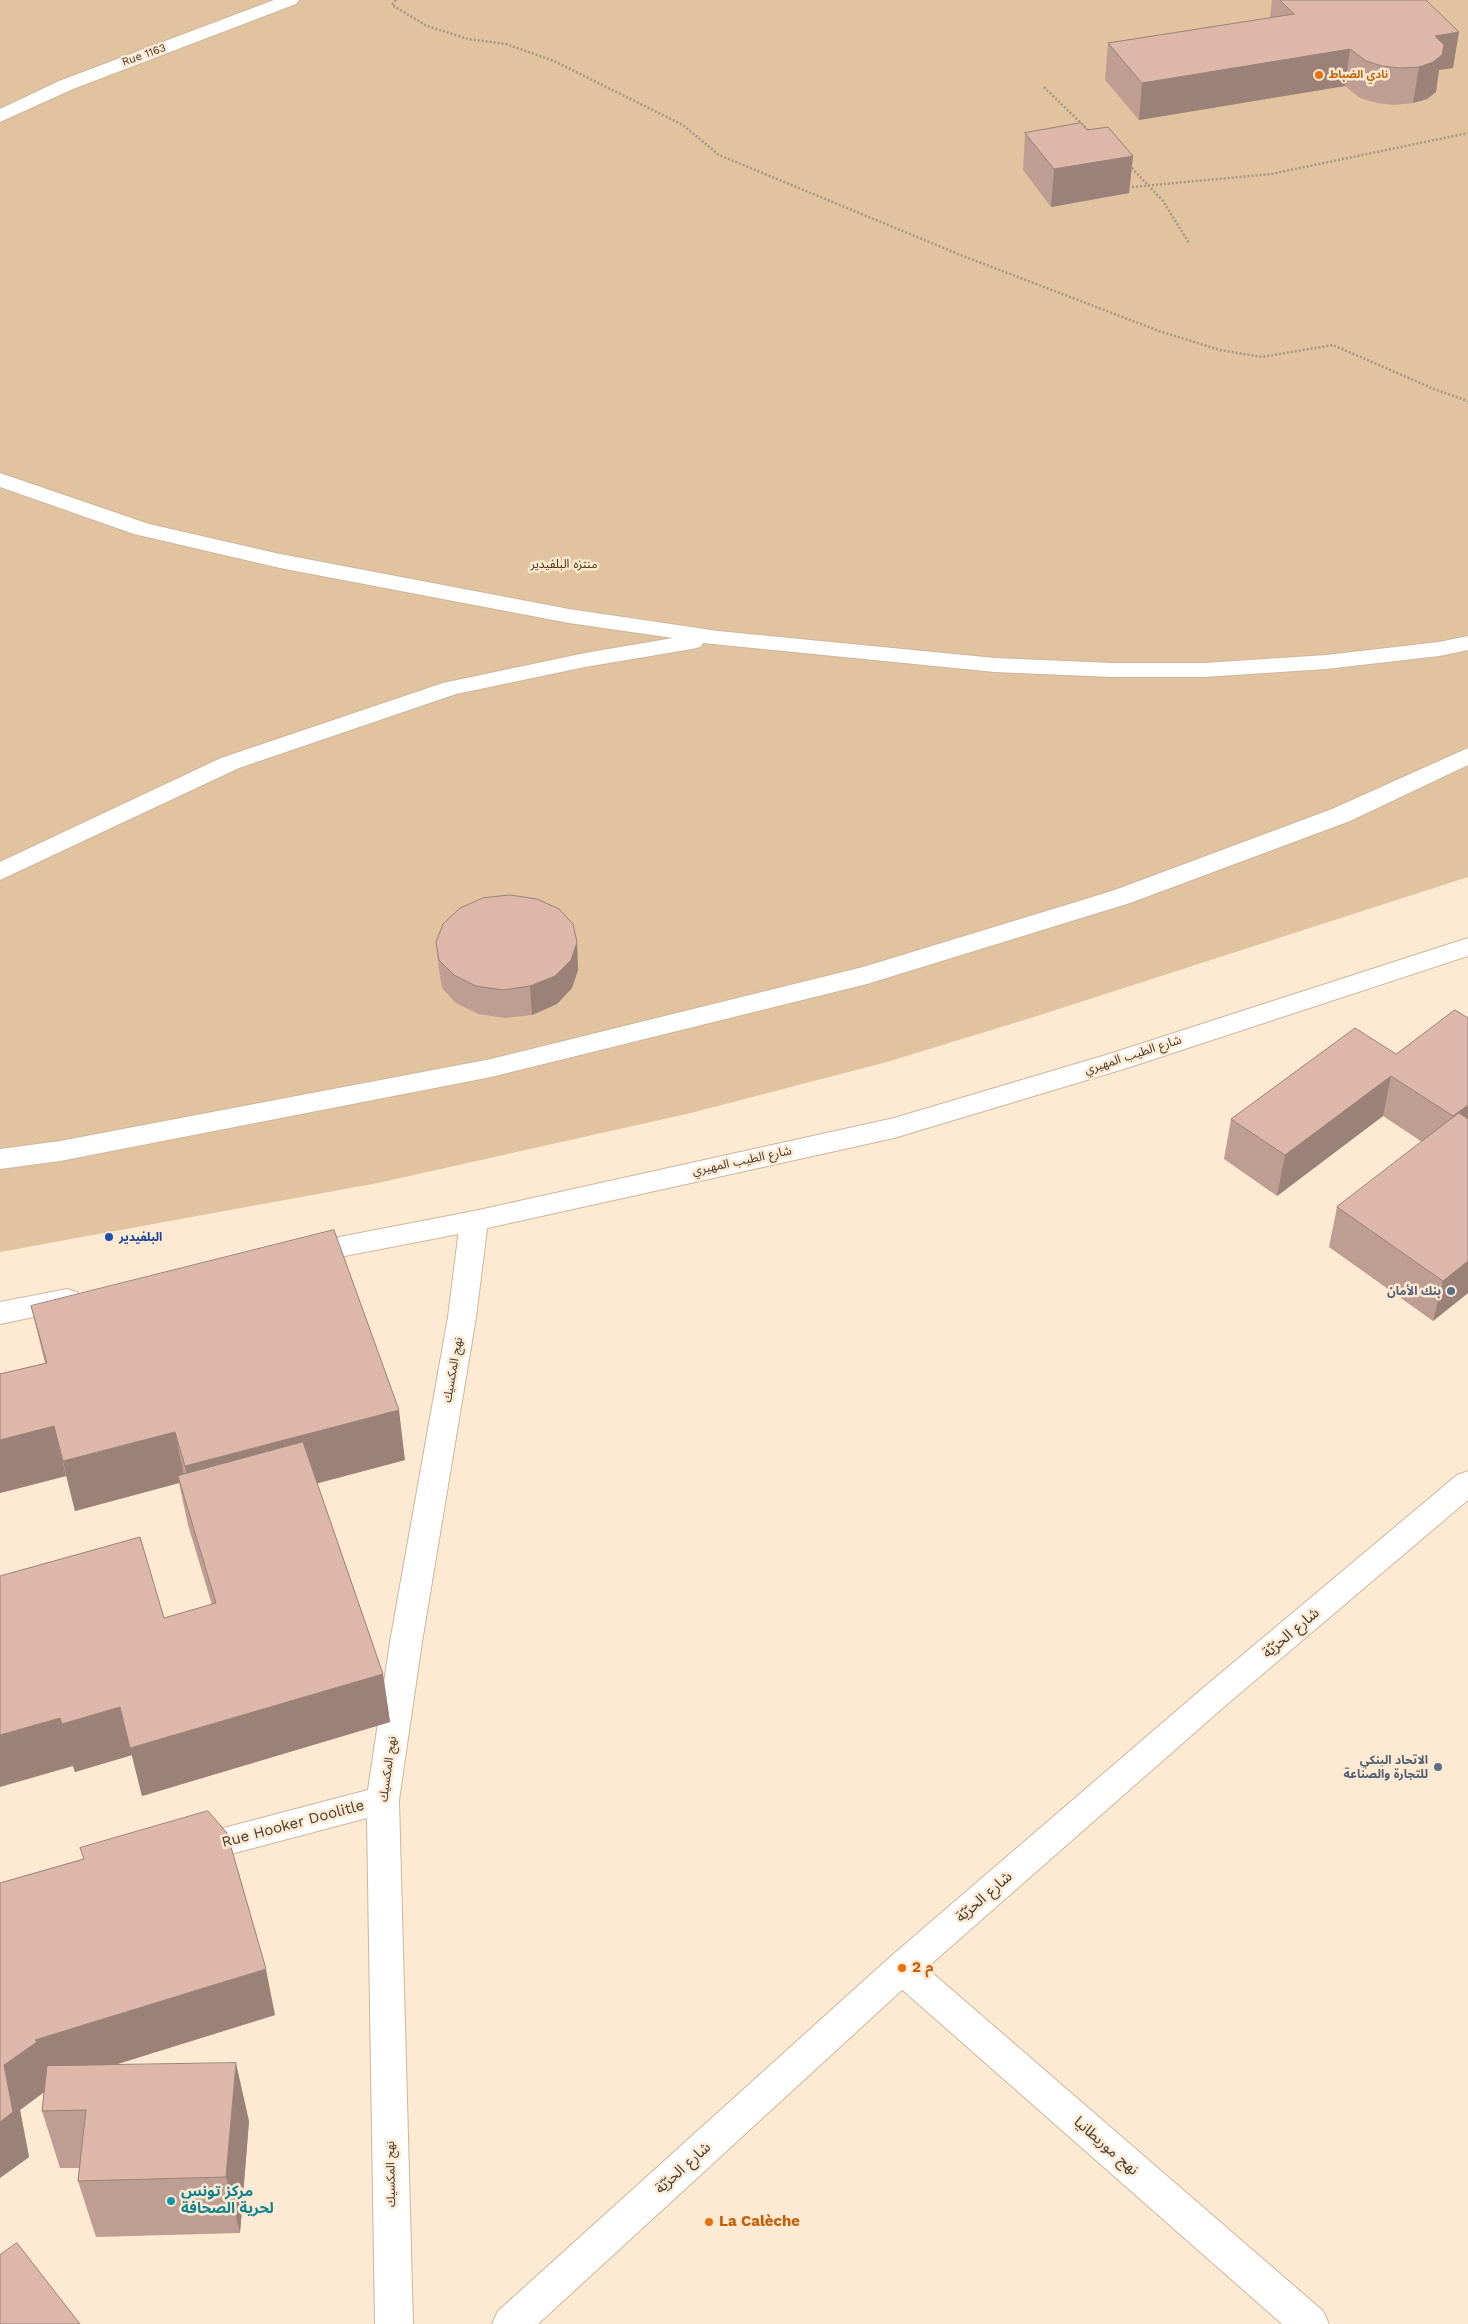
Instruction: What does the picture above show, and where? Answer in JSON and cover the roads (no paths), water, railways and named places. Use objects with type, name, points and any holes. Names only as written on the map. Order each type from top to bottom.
[{"type":"street","name":"Rue 1163","points":[[0,116],[84,78],[290,0]]},
{"type":"street","points":[[0,480],[142,529],[280,561],[569,616],[718,638],[995,665],[1112,670],[1204,670],[1326,662],[1439,649],[1468,643]]},
{"type":"street","points":[[0,872],[89,828],[230,763],[451,688],[585,660],[718,638]]},
{"type":"street","points":[[0,1159],[60,1151],[491,1068],[867,975],[1121,898],[1341,815],[1468,756]]},
{"type":"street","name":"شارع الطيب المهيري","points":[[280,1258],[474,1221],[894,1128],[1118,1061],[1468,947]]},
{"type":"street","name":"نهج المكسيك","points":[[394,2324],[383,1800],[406,1642],[462,1317],[474,1221]]},
{"type":"street","points":[[0,1313],[87,1296]]},
{"type":"street","name":"شارع الحرّيّة","points":[[511,2324],[902,1968],[1221,1691],[1468,1483]]},
{"type":"street","name":"Rue Hooker Doolitle","points":[[163,1858],[383,1800]]},
{"type":"street","name":"نهج موريطانيا","points":[[902,1968],[1310,2324]]},
{"type":"place","name":"نادي الضباط","points":[[1319,75]]},
{"type":"place","name":"البلفيدير","points":[[109,1237]]},
{"type":"place","name":"بنك الأمان","points":[[1451,1291]]},
{"type":"place","name":"الاتحاد البنكي للتجارة والصناعة","points":[[1438,1767]]},
{"type":"place","name":"2 م","points":[[902,1968]]},
{"type":"place","name":"مركز تونس لحرية الصحافة","points":[[171,2201]]},
{"type":"place","name":"La Calèche","points":[[709,2222]]},
{"type":"park label","name":"منتزه البلفيدير","points":[[564,564]]}]
